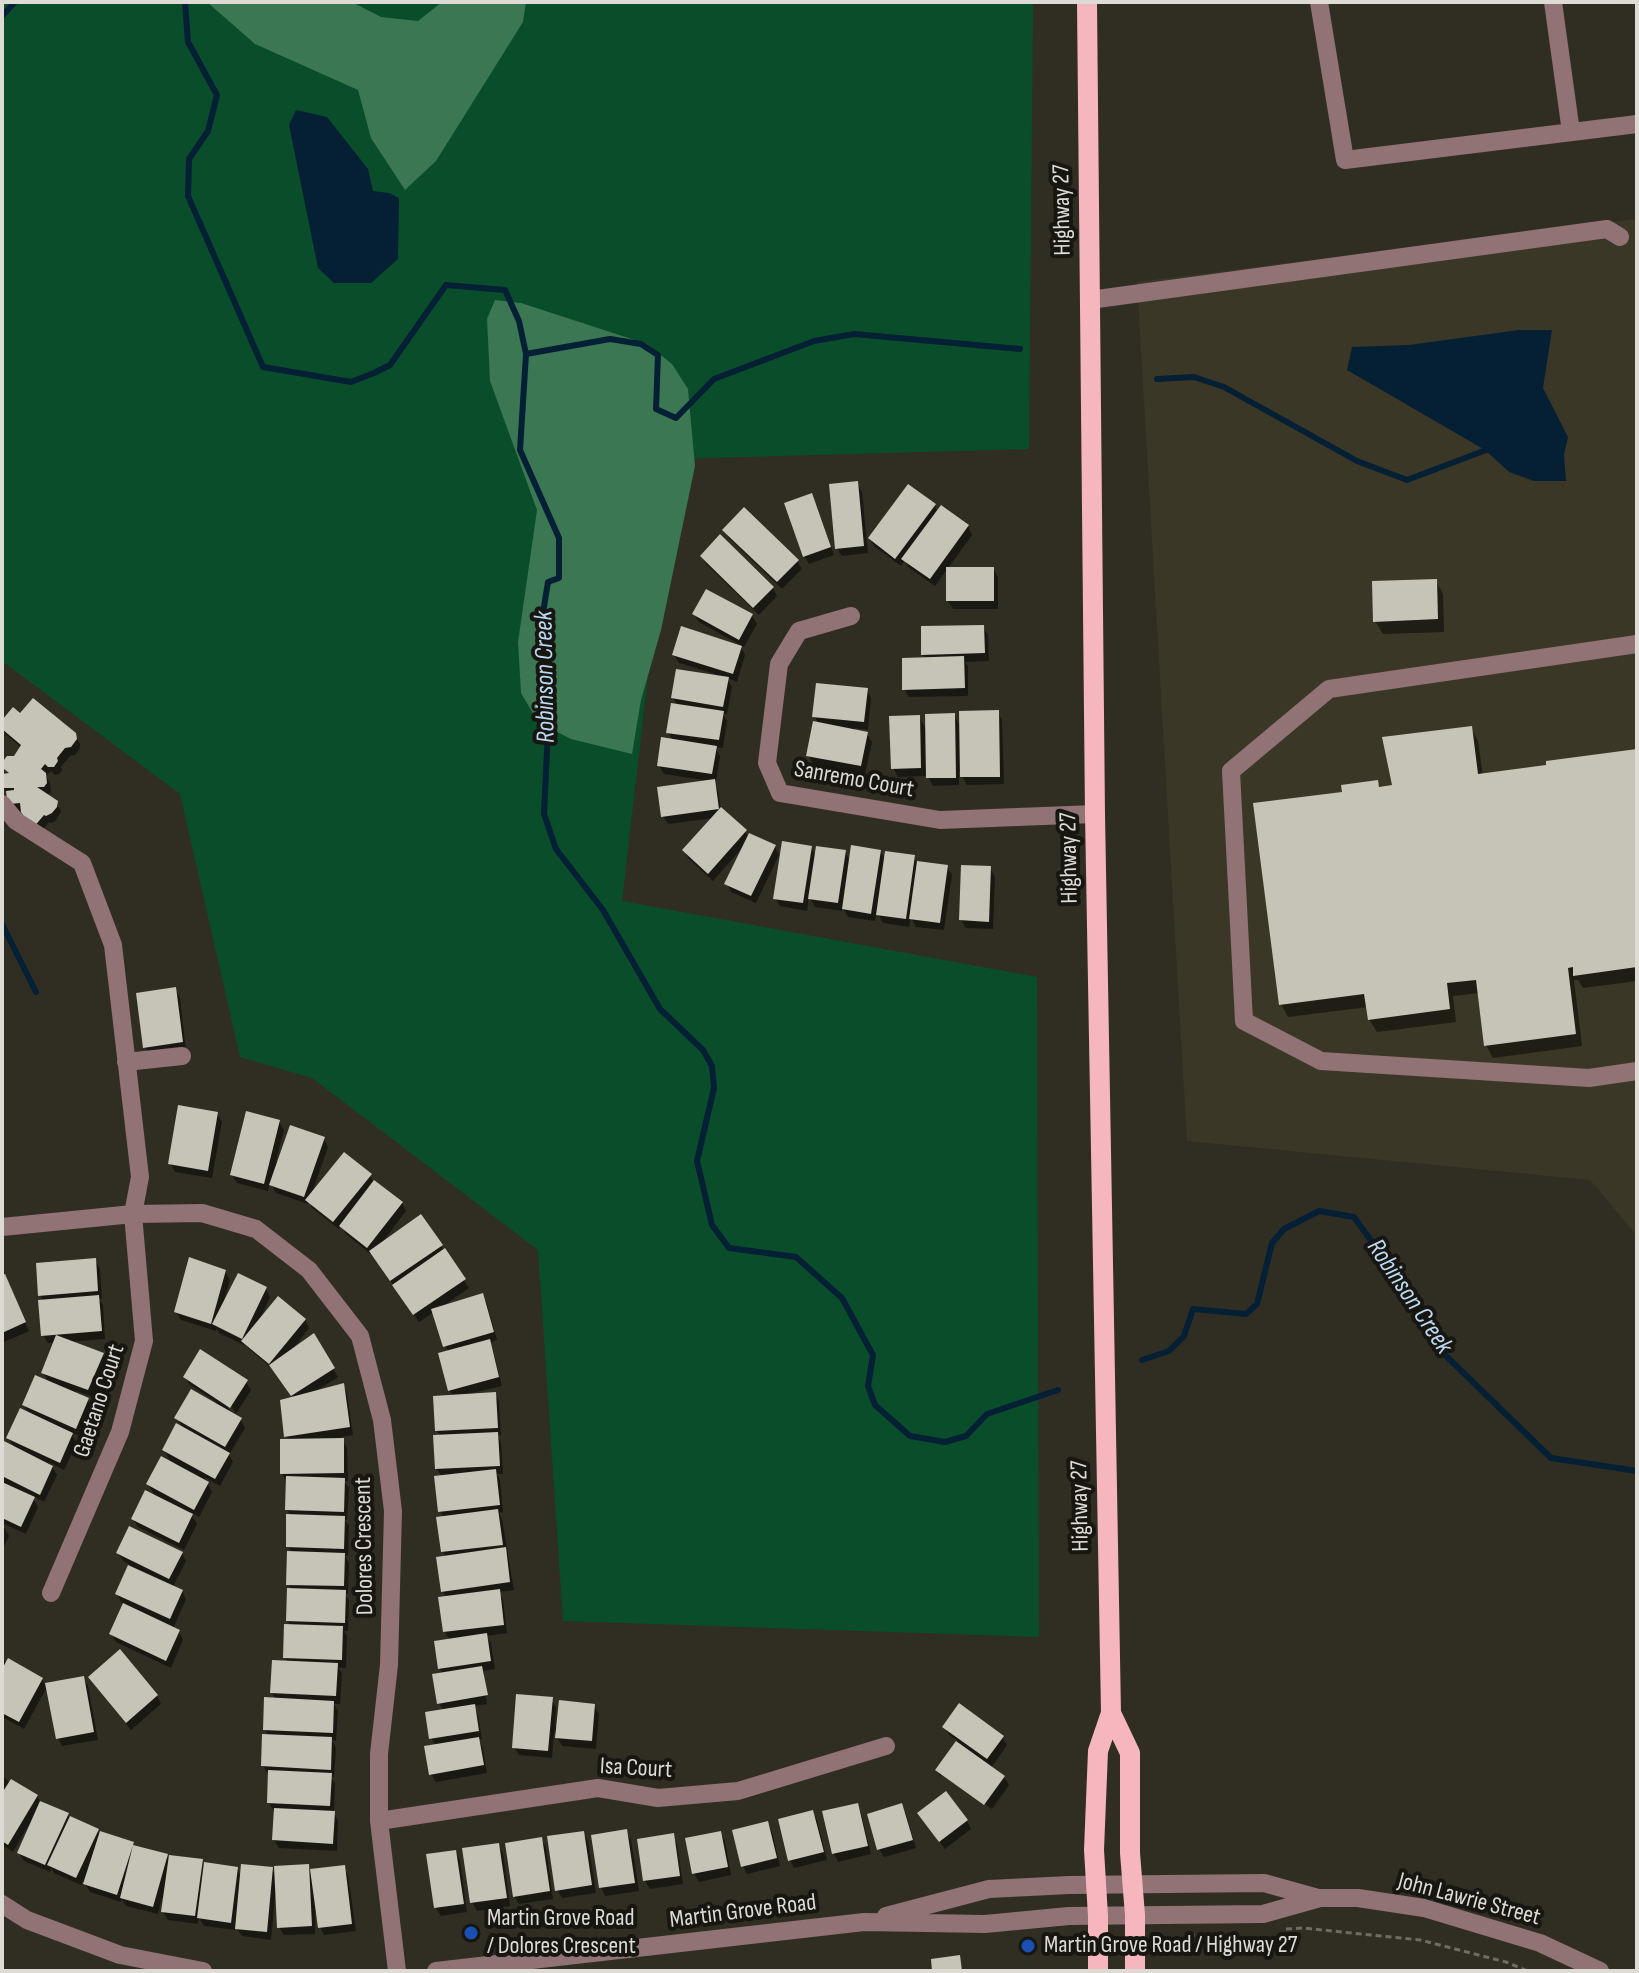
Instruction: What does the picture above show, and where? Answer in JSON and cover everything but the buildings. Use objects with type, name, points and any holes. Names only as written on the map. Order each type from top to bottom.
[{"type":"main road","name":"Highway 27","points":[[1087,2],[1095,814],[1111,1713],[1098,1751],[1094,1850],[1098,1971]]},
{"type":"main road","name":"Highway 27","points":[[1111,1713],[1130,1753],[1135,1971]]},
{"type":"street","points":[[1319,2],[1345,160],[1637,124]]},
{"type":"street","points":[[1553,2],[1571,132]]},
{"type":"street","points":[[1090,300],[1607,229],[1620,237]]},
{"type":"street","name":"Sanremo Court","points":[[851,616],[799,631],[779,664],[767,763],[780,793],[940,820],[1095,814]]},
{"type":"street","points":[[1637,644],[1329,689],[1231,771],[1244,1021],[1321,1061],[1589,1078],[1637,1071]]},
{"type":"street","name":"Gaetano Court","points":[[2,804],[16,821],[82,863],[113,945],[140,1177],[133,1214],[144,1341],[120,1432],[51,1593]]},
{"type":"street","points":[[126,1062],[182,1056]]},
{"type":"street","name":"Dolores Crescent","points":[[2,1227],[133,1214],[202,1213],[256,1229],[309,1270],[360,1336],[382,1420],[393,1511],[389,1665],[379,1754],[379,1821],[397,1971]]},
{"type":"street","name":"Isa Court","points":[[379,1821],[598,1788],[658,1798],[738,1791],[886,1746]]},
{"type":"street","name":"John Lawrie Street","points":[[1133,1885],[1264,1883],[1320,1898],[1358,1898],[1424,1908],[1540,1943],[1600,1971]]},
{"type":"street","name":"Martin Grove Road","points":[[864,1922],[989,1889],[1133,1885]]},
{"type":"street","name":"John Lawrie Street","points":[[1098,1916],[1263,1914],[1320,1898]]},
{"type":"street","points":[[2,1904],[27,1920],[120,1955],[203,1971]]},
{"type":"street","name":"Martin Grove Road","points":[[436,1971],[864,1922],[985,1924],[1098,1916]]},
{"type":"path","points":[[1273,1930],[1303,1928],[1420,1940],[1506,1962],[1528,1971]]},
{"type":"path","points":[[1175,1940],[1196,1935]]},
{"type":"shaded area","points":[[1637,219],[1637,1236],[1590,1180],[1187,1141],[1137,282]]},
{"type":"green space","points":[[2,2],[1033,2],[1029,449],[673,459],[622,901],[1037,977],[1039,1637],[563,1621],[538,1250],[312,1078],[240,1057],[180,794],[2,661]]},
{"type":"green space","points":[[207,2],[352,2],[381,17],[418,21],[442,2],[526,2],[523,22],[436,161],[405,190],[371,138],[358,90],[255,44]]},
{"type":"green space","points":[[495,300],[521,303],[647,344],[672,364],[688,389],[695,466],[661,630],[641,700],[632,754],[571,739],[538,722],[521,693],[518,642],[537,510],[490,381],[487,319]]},
{"type":"water","points":[[296,110],[327,117],[368,169],[373,191],[399,198],[398,259],[371,283],[334,283],[318,268],[289,125]]},
{"type":"water","points":[[1519,330],[1552,330],[1543,388],[1568,437],[1564,455],[1566,481],[1534,481],[1509,472],[1485,450],[1347,370],[1352,347],[1409,345]]},
{"type":"waterway","name":"Robinson Creek","points":[[2,16],[15,2]]},
{"type":"waterway","name":"Robinson Creek","points":[[185,2],[188,42],[217,95],[208,131],[189,159],[188,196],[263,367],[351,382],[374,373],[390,365],[446,285],[505,290],[519,321],[526,354],[520,450],[559,538],[559,578],[548,582],[541,625],[550,688],[544,814],[556,849],[603,910],[660,1009],[703,1050],[712,1066],[714,1088],[697,1161],[712,1225],[729,1248],[796,1257],[842,1298],[873,1355],[868,1386],[875,1405],[910,1436],[945,1442],[966,1436],[987,1414],[1058,1390]]},
{"type":"waterway","points":[[526,354],[610,339],[641,344],[658,355],[656,409],[676,418],[714,379],[814,341],[854,334],[1020,349]]},
{"type":"waterway","points":[[1157,379],[1194,377],[1224,387],[1357,461],[1407,480],[1486,450]]},
{"type":"waterway","points":[[2,924],[36,992]]},
{"type":"waterway","name":"Robinson Creek","points":[[1142,1360],[1169,1351],[1184,1336],[1193,1309],[1246,1314],[1257,1304],[1272,1243],[1284,1229],[1319,1211],[1354,1217],[1407,1290],[1442,1352],[1551,1458],[1637,1471]]},
{"type":"place","name":"Martin Grove Road / Dolores Crescent","points":[[471,1933]]},
{"type":"place","name":"Martin Grove Road / Highway 27","points":[[1028,1946]]}]
